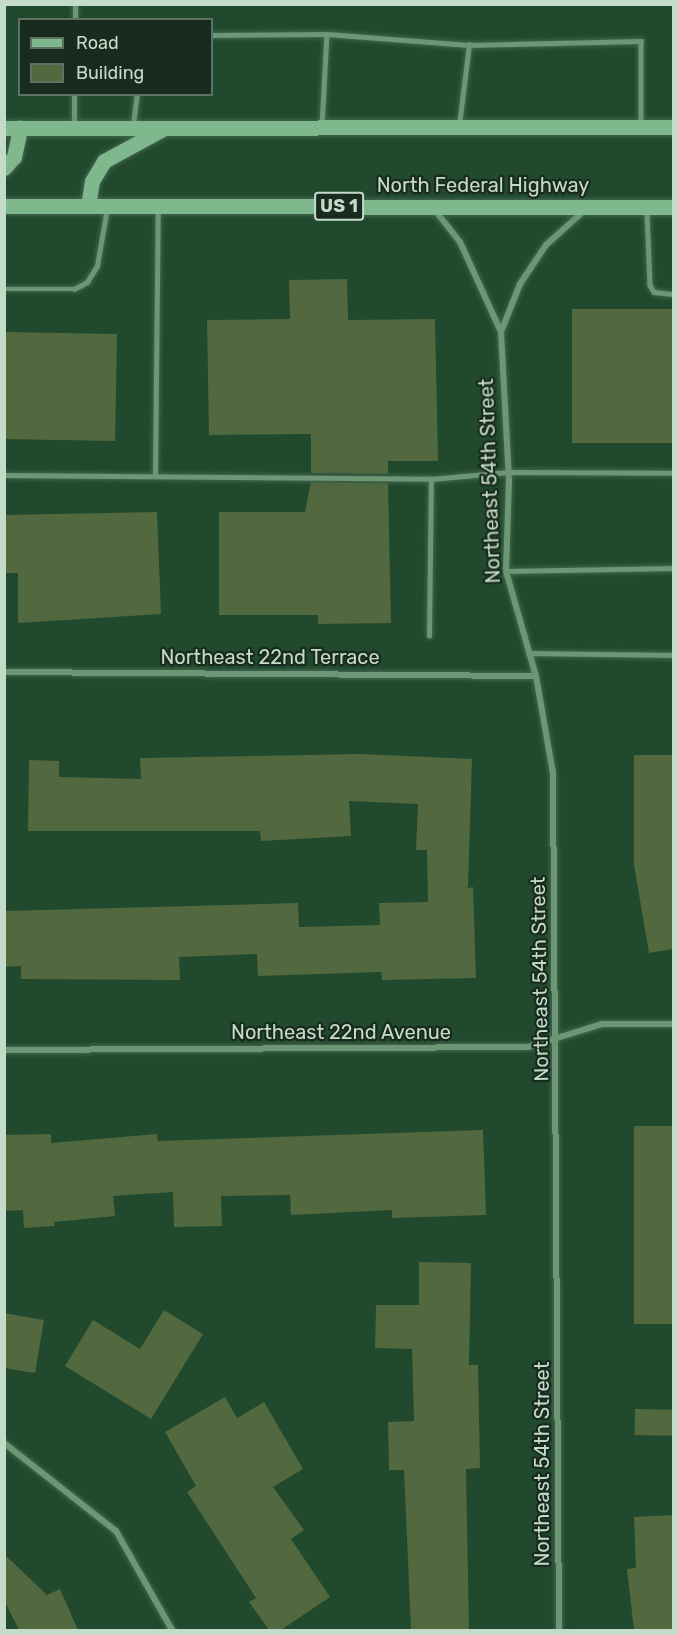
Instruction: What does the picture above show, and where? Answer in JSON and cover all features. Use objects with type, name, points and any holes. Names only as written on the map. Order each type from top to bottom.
[{"type":"main road","points":[[4,168],[14,157],[12,128],[674,127]]},
{"type":"main road","points":[[88,206],[92,182],[104,161],[166,128]]},
{"type":"main road","name":"North Federal Highway","points":[[4,206],[674,207]]},
{"type":"street","name":"Northeast 54th Street","points":[[431,206],[460,242],[501,332],[508,472],[506,571],[536,675],[553,774],[558,1041],[558,1630]]},
{"type":"street","name":"Northeast 54th Street","points":[[501,332],[520,284],[546,245],[588,207]]},
{"type":"street","name":"Northeast 22nd Terrace","points":[[4,672],[536,675]]},
{"type":"street","name":"Northeast 22nd Avenue","points":[[4,1050],[528,1047],[558,1041],[602,1024],[674,1024]]},
{"type":"street","points":[[4,1443],[116,1531],[172,1630]]},
{"type":"lane","points":[[322,127],[327,33]]},
{"type":"lane","points":[[213,35],[327,33],[469,45],[641,41],[641,127]]},
{"type":"lane","points":[[459,127],[469,45]]},
{"type":"lane","points":[[74,128],[75,96]]},
{"type":"lane","points":[[132,128],[137,96]]},
{"type":"lane","points":[[4,290],[74,289],[87,282],[97,266],[107,206]]},
{"type":"lane","points":[[155,474],[158,206]]},
{"type":"lane","points":[[647,207],[650,285],[654,292],[674,294]]},
{"type":"lane","points":[[4,476],[155,474],[431,480],[508,472],[674,473]]},
{"type":"lane","points":[[429,636],[431,480]]},
{"type":"lane","points":[[506,571],[674,568]]},
{"type":"lane","points":[[528,653],[674,655]]},
{"type":"building","points":[[347,279],[348,320],[435,319],[438,461],[388,461],[388,474],[311,473],[311,434],[209,435],[207,320],[290,319],[289,280]]},
{"type":"building","points":[[572,309],[674,309],[674,443],[572,443]]},
{"type":"building","points":[[4,332],[117,334],[115,441],[4,439]]},
{"type":"building","points":[[311,482],[388,483],[391,623],[318,624],[318,615],[219,615],[219,512],[305,512]]},
{"type":"building","points":[[157,512],[161,614],[18,623],[18,573],[4,573],[4,515]]},
{"type":"building","points":[[361,754],[472,759],[468,888],[473,887],[476,978],[382,980],[381,972],[258,976],[257,954],[179,957],[180,980],[21,979],[21,966],[4,967],[4,911],[298,903],[299,927],[380,925],[379,903],[428,902],[427,850],[416,850],[418,804],[349,801],[351,836],[261,841],[260,831],[28,831],[29,760],[59,761],[59,777],[141,779],[140,758]]},
{"type":"building","points":[[634,755],[674,755],[674,949],[649,953],[634,865]]},
{"type":"building","points":[[634,1126],[674,1126],[674,1324],[634,1324]]},
{"type":"building","points":[[483,1130],[486,1215],[392,1218],[392,1210],[291,1215],[290,1195],[221,1196],[222,1226],[174,1227],[173,1192],[113,1196],[115,1216],[54,1222],[55,1226],[24,1228],[23,1210],[4,1211],[4,1135],[51,1134],[51,1143],[157,1134],[158,1141]]},
{"type":"building","points":[[419,1262],[471,1263],[469,1365],[478,1365],[480,1468],[466,1469],[469,1630],[411,1630],[404,1470],[389,1470],[388,1422],[414,1421],[412,1349],[375,1348],[376,1305],[419,1305]]},
{"type":"building","points":[[164,1310],[203,1334],[151,1419],[65,1366],[93,1320],[140,1349]]},
{"type":"building","points":[[4,1313],[44,1320],[35,1373],[4,1368]]},
{"type":"building","points":[[225,1397],[237,1418],[264,1402],[303,1469],[273,1487],[304,1530],[291,1539],[330,1597],[281,1630],[269,1630],[249,1602],[256,1598],[187,1492],[196,1486],[165,1432]]},
{"type":"building","points":[[635,1409],[674,1410],[674,1436],[635,1435]]},
{"type":"building","points":[[674,1515],[674,1630],[634,1630],[627,1569],[636,1568],[634,1517]]},
{"type":"building","points":[[4,1554],[47,1595],[60,1589],[78,1630],[19,1630],[4,1600]]}]
